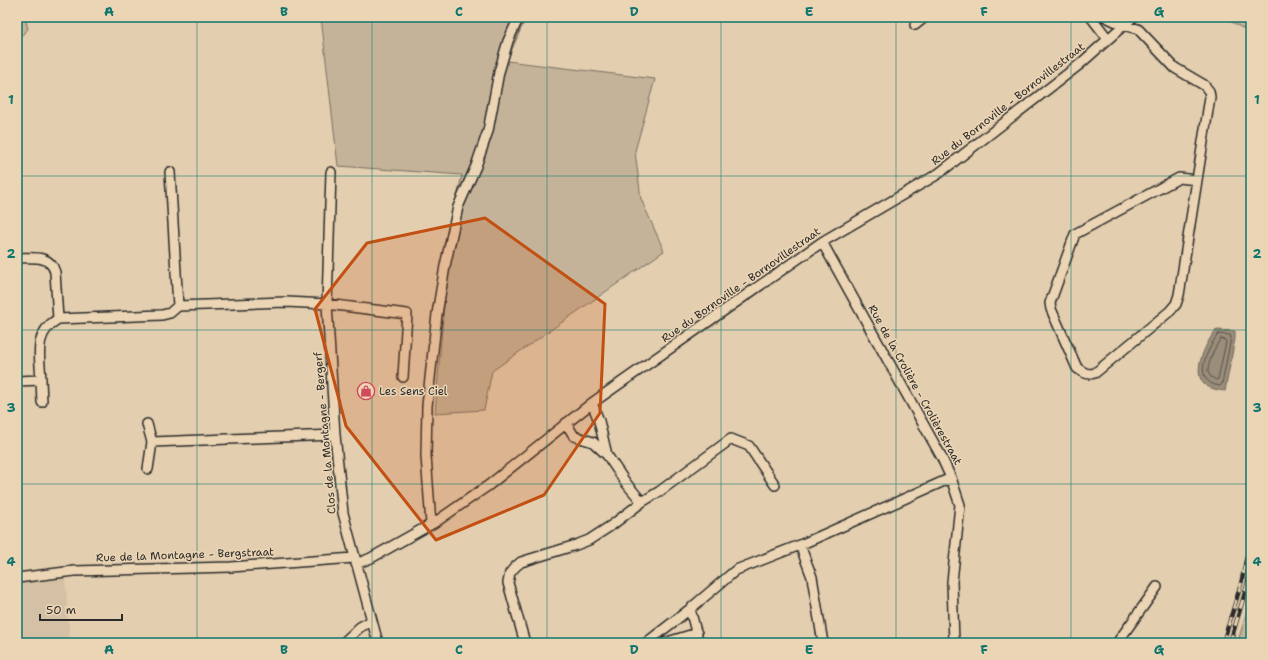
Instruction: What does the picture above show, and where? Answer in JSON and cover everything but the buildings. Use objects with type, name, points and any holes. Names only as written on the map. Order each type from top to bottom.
[{"type":"street","points":[[431,524],[426,456],[427,406],[437,314],[445,266],[458,208],[476,166],[488,131],[508,41],[519,17]]},
{"type":"street","points":[[915,24],[926,17]]},
{"type":"street","points":[[1091,17],[1108,39]]},
{"type":"street","points":[[1106,17],[1123,25],[1138,29],[1175,68],[1204,85],[1209,91],[1210,97],[1179,295],[1176,304],[1170,311],[1095,373],[1090,375],[1085,374],[1078,368],[1051,310],[1050,303],[1075,234],[1179,178],[1197,180]]},
{"type":"street","name":"Rue du Bornoville - Bornovillestraat","points":[[355,561],[371,558],[431,524],[484,489],[592,403],[822,242],[938,174],[1067,75],[1133,17]]},
{"type":"street","points":[[170,172],[178,306]]},
{"type":"street","name":"Clos de la Montagne - Bergerf","points":[[331,172],[327,304],[335,435],[343,513],[378,643]]},
{"type":"street","name":"Rue de la Crolière - Crolièrestraat","points":[[822,242],[951,478],[960,506],[952,582],[954,643]]},
{"type":"street","points":[[17,258],[38,258],[48,261],[53,266],[55,272],[58,319]]},
{"type":"street","points":[[42,402],[40,341],[42,335],[51,324],[58,319],[162,315],[170,313],[178,306],[286,302],[327,304],[407,314],[402,377]]},
{"type":"street","points":[[17,381],[41,380]]},
{"type":"street","points":[[592,403],[599,421],[607,455]]},
{"type":"street","points":[[566,423],[574,436],[593,442],[607,455],[626,483],[642,502]]},
{"type":"street","points":[[147,424],[152,442],[148,469]]},
{"type":"street","points":[[152,442],[335,435]]},
{"type":"street","points":[[525,643],[508,583],[509,576],[515,567],[524,560],[572,547],[589,540],[660,491],[731,439],[748,446],[775,484]]},
{"type":"street","points":[[646,643],[690,609],[736,570],[800,545],[951,478]]},
{"type":"street","points":[[800,545],[812,577],[823,643]]},
{"type":"street","name":"Rue de la Montagne - Bergstraat","points":[[17,578],[74,571],[231,567],[355,561]]},
{"type":"street","points":[[1117,643],[1157,587]]},
{"type":"street","points":[[690,609],[699,643]]},
{"type":"street","points":[[343,643],[360,627],[372,621]]},
{"type":"street","points":[[664,643],[697,633]]},
{"type":"highlighted area","points":[[485,218],[605,304],[600,413],[544,495],[436,540],[346,426],[315,309],[367,243]]},
{"type":"shaded area","points":[[17,17],[25,17],[28,29],[17,40]]},
{"type":"shaded area","points":[[321,17],[526,17],[507,61],[655,79],[635,151],[641,199],[664,251],[492,371],[484,410],[435,413],[454,209],[462,175],[338,166]]},
{"type":"shaded area","points":[[1223,17],[1251,17],[1251,33]]},
{"type":"shaded area","points":[[65,578],[70,643],[17,643],[17,584]]},
{"type":"shaded area","points":[[1251,597],[1251,643],[1237,643],[1239,638]]},
{"type":"water","points":[[1216,330],[1235,331],[1235,339],[1225,391],[1206,386],[1200,378],[1199,372],[1205,348]]},
{"type":"railway","points":[[1223,643],[1241,584],[1251,537]]},
{"type":"railway","points":[[1230,643],[1247,586],[1251,567]]},
{"type":"place","name":"Les Sens Ciel","points":[[366,391]]}]
